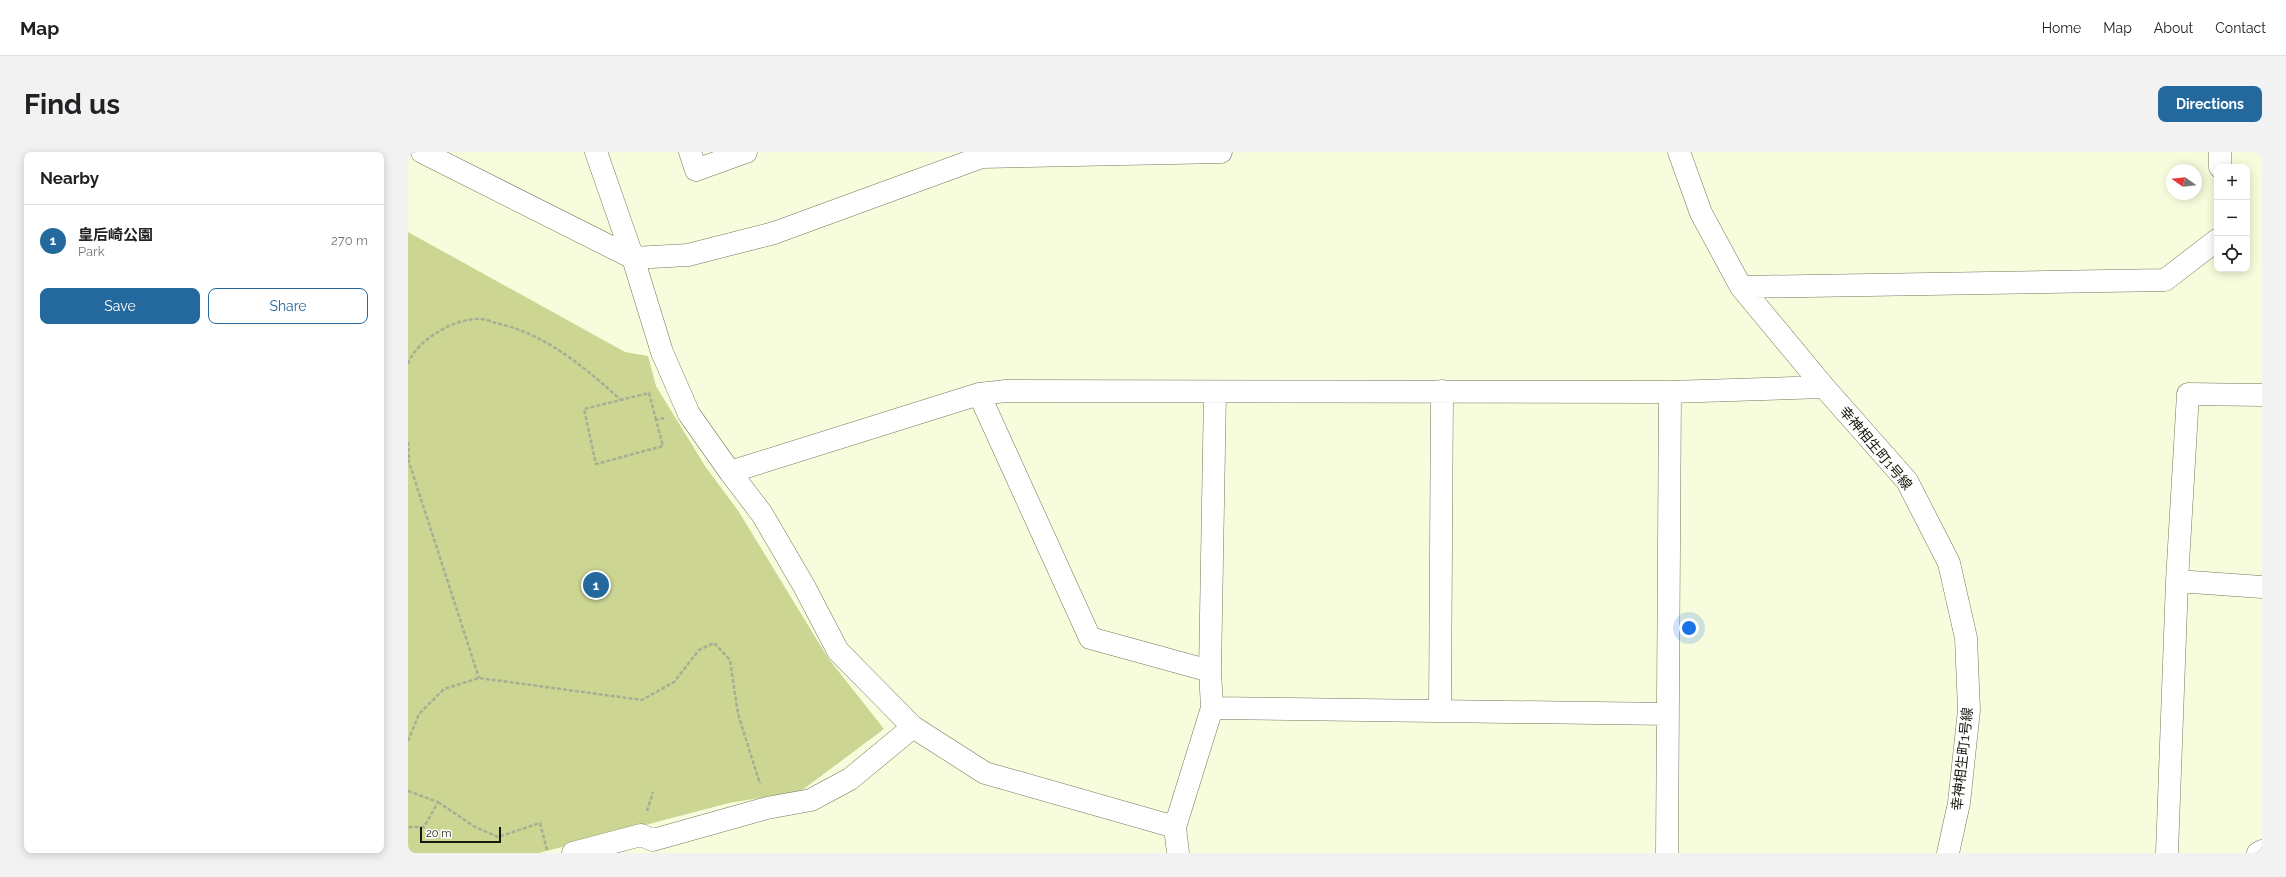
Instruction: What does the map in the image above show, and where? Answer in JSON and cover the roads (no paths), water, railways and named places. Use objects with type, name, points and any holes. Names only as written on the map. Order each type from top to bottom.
[{"type":"street","points":[[422,152],[633,258],[688,255],[774,233],[982,155],[1221,152]]},
{"type":"street","points":[[596,152],[633,258],[662,352],[689,414],[762,514],[804,586],[838,651],[913,727],[985,773],[1175,827]]},
{"type":"street","points":[[690,152],[696,170],[746,152]]},
{"type":"street","name":"幸神相生町1号線","points":[[1680,152],[1702,213],[1741,287],[1824,387],[1907,481],[1949,563],[1966,638],[1969,710],[1958,803],[1948,853]]},
{"type":"street","points":[[2220,152],[2220,164]]},
{"type":"street","points":[[1741,287],[2165,280],[2214,242]]},
{"type":"street","points":[[730,472],[979,394],[1006,391],[1670,392],[1824,387]]},
{"type":"street","points":[[1178,853],[1175,827],[1212,708],[1210,671],[1215,392]]},
{"type":"street","points":[[1440,711],[1442,392]]},
{"type":"street","points":[[1667,853],[1670,392]]},
{"type":"street","points":[[979,394],[1090,638],[1210,671]]},
{"type":"street","points":[[2167,853],[2177,581],[2188,394],[2262,395]]},
{"type":"street","points":[[2177,581],[2262,587]]},
{"type":"street","points":[[1212,708],[1668,714]]},
{"type":"street","points":[[573,853],[641,835],[654,846],[767,808],[811,800],[850,779],[913,727]]},
{"type":"street","points":[[2258,853],[2262,851]]},
{"type":"place","name":"皇后崎公園","points":[[596,585]]}]
